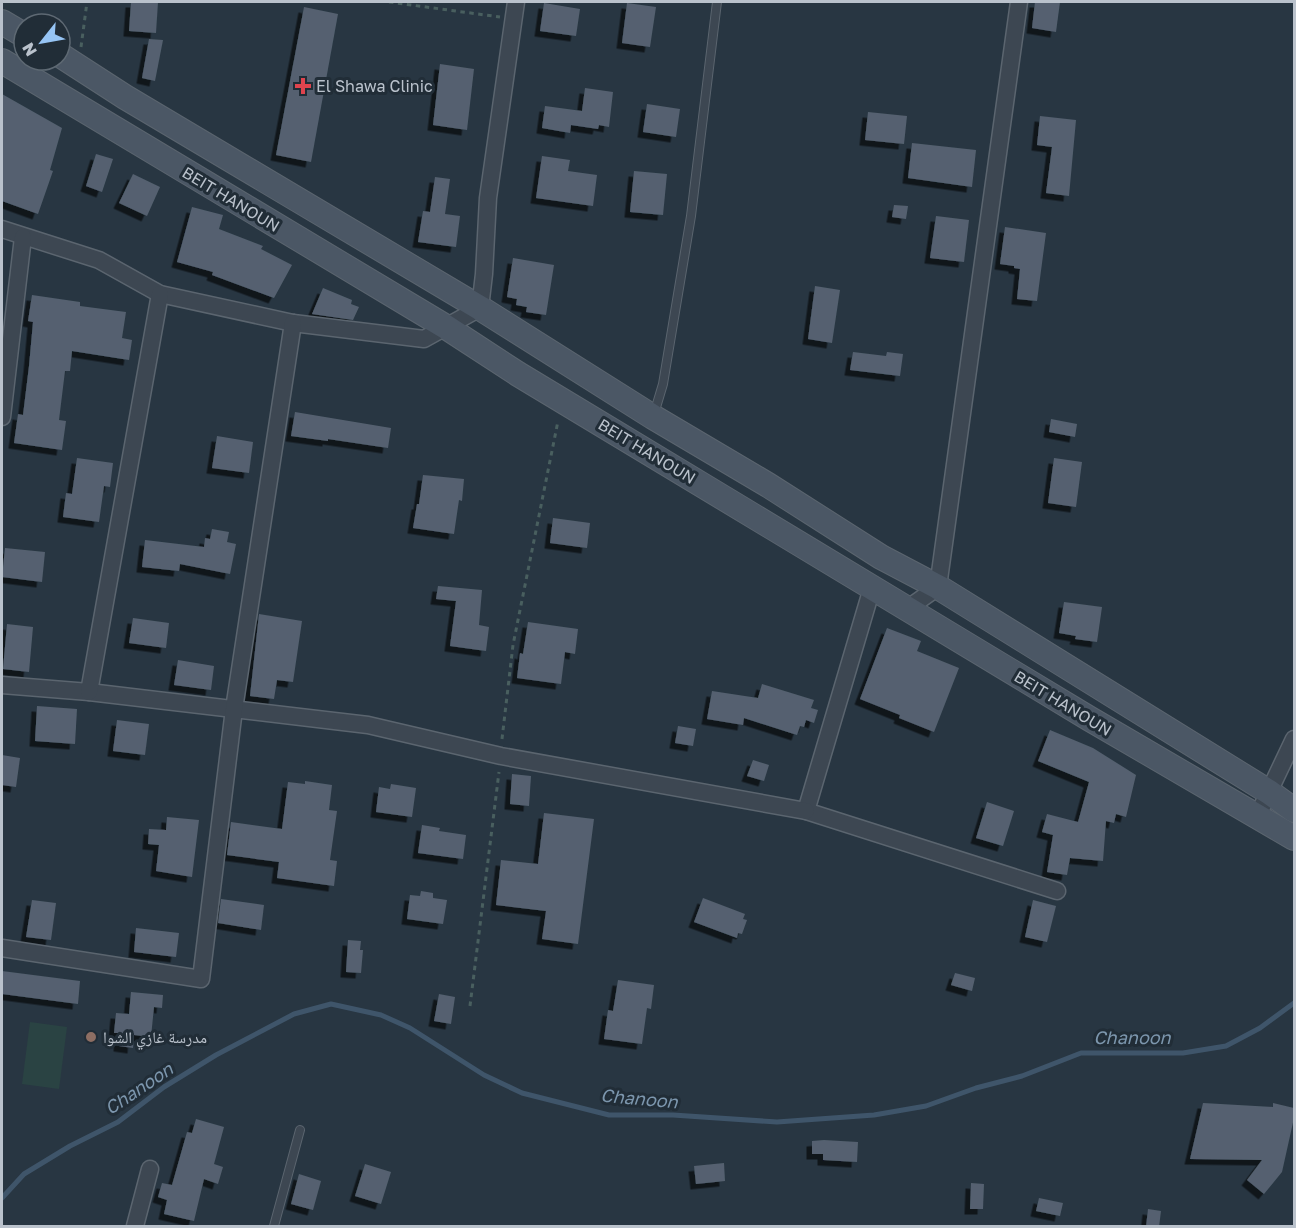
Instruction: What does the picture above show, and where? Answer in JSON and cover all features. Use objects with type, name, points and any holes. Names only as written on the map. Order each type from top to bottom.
[{"type":"main road","name":"BEIT HANOUN","points":[[2,61],[446,327],[872,588],[1150,755],[1258,815],[1294,838]]},
{"type":"main road","name":"BEIT HANOUN","points":[[72,63],[125,97],[480,308],[881,557],[938,587],[1269,792],[1294,810]]},
{"type":"street","points":[[2,229],[99,260],[160,294],[293,323],[424,339],[480,308],[488,198],[516,2]]},
{"type":"street","points":[[907,609],[938,587],[1019,2]]},
{"type":"street","points":[[2,417],[23,237]]},
{"type":"street","points":[[89,692],[160,294]]},
{"type":"street","points":[[2,948],[201,980],[234,709],[293,323]]},
{"type":"street","points":[[806,811],[872,588]]},
{"type":"street","points":[[2,685],[89,692],[368,725],[501,756],[806,811],[1057,891]]},
{"type":"street","points":[[1258,815],[1294,739]]},
{"type":"street","points":[[135,1227],[150,1168]]},
{"type":"lane","points":[[653,417],[663,384],[692,216],[717,2]]},
{"type":"lane","points":[[274,1227],[300,1130]]},
{"type":"path","points":[[72,51],[87,2]]},
{"type":"path","points":[[388,2],[514,19]]},
{"type":"path","points":[[470,1006],[513,645],[562,400]]},
{"type":"green space","points":[[30,1022],[67,1027],[59,1089],[22,1084]]},
{"type":"building","points":[[131,2],[158,2],[156,33],[129,31]]},
{"type":"building","points":[[1035,2],[1060,2],[1056,32],[1032,28]]},
{"type":"building","points":[[544,3],[580,9],[576,36],[540,31]]},
{"type":"building","points":[[627,3],[656,7],[650,47],[622,43]]},
{"type":"building","name":"El Shawa Clinic","points":[[304,7],[338,14],[311,162],[276,155]]},
{"type":"building","points":[[149,39],[163,40],[155,81],[142,78]]},
{"type":"building","points":[[440,64],[474,69],[467,130],[433,125]]},
{"type":"building","points":[[585,88],[613,92],[609,127],[599,125],[598,129],[571,125],[570,133],[542,128],[545,106],[582,111]]},
{"type":"building","points":[[2,94],[62,128],[50,170],[53,171],[38,214],[2,201]]},
{"type":"building","points":[[647,104],[680,109],[676,137],[643,132]]},
{"type":"building","points":[[868,112],[907,116],[904,144],[865,140]]},
{"type":"building","points":[[1040,116],[1076,120],[1069,196],[1046,193],[1052,147],[1037,145]]},
{"type":"building","points":[[912,143],[976,150],[972,187],[908,178]]},
{"type":"building","points":[[96,154],[113,159],[102,192],[86,186]]},
{"type":"building","points":[[542,156],[570,160],[568,171],[597,175],[593,206],[536,198]]},
{"type":"building","points":[[634,171],[667,174],[663,215],[630,212]]},
{"type":"building","points":[[133,174],[160,187],[147,216],[119,203]]},
{"type":"building","points":[[435,177],[450,179],[445,214],[460,216],[456,247],[418,242],[423,211],[430,212]]},
{"type":"building","points":[[894,205],[908,206],[906,219],[892,217]]},
{"type":"building","points":[[192,207],[223,215],[219,229],[263,246],[261,249],[292,265],[274,298],[212,275],[213,272],[177,262]]},
{"type":"building","points":[[936,216],[969,220],[964,262],[930,258]]},
{"type":"building","points":[[1005,227],[1046,233],[1037,301],[1017,299],[1020,269],[1000,264]]},
{"type":"building","points":[[513,258],[554,265],[546,315],[526,312],[527,307],[516,305],[517,299],[507,297]]},
{"type":"building","points":[[815,286],[840,290],[832,343],[808,339]]},
{"type":"building","points":[[323,288],[352,300],[351,304],[359,307],[353,320],[312,314]]},
{"type":"building","points":[[32,295],[80,302],[80,306],[126,312],[122,338],[132,340],[129,360],[72,351],[70,371],[65,371],[59,420],[66,421],[62,450],[14,443],[18,414],[23,415],[29,366],[33,322],[28,321]]},
{"type":"building","points":[[853,352],[886,356],[887,352],[903,354],[900,376],[850,370]]},
{"type":"building","points":[[295,412],[391,428],[388,448],[291,436]]},
{"type":"building","points":[[1051,419],[1077,424],[1075,437],[1049,432]]},
{"type":"building","points":[[217,436],[253,442],[249,473],[212,468]]},
{"type":"building","points":[[77,458],[113,463],[110,487],[104,486],[99,522],[63,517],[66,493],[72,494]]},
{"type":"building","points":[[1054,458],[1082,462],[1076,507],[1048,503]]},
{"type":"building","points":[[423,475],[464,479],[462,501],[459,500],[454,534],[413,528]]},
{"type":"building","points":[[553,518],[590,523],[587,548],[550,543]]},
{"type":"building","points":[[212,529],[229,532],[227,542],[236,544],[230,574],[180,564],[179,571],[142,567],[145,540],[204,547],[205,538],[210,539]]},
{"type":"building","points":[[5,548],[45,552],[42,582],[2,577]]},
{"type":"building","points":[[438,586],[482,590],[479,625],[489,627],[486,651],[450,646],[456,601],[436,599]]},
{"type":"building","points":[[1064,602],[1102,607],[1097,642],[1075,639],[1076,636],[1059,633]]},
{"type":"building","points":[[259,614],[302,621],[293,682],[277,680],[274,699],[250,696]]},
{"type":"building","points":[[133,618],[169,623],[166,648],[129,643]]},
{"type":"building","points":[[528,622],[578,629],[575,654],[565,652],[561,684],[517,678],[520,653],[523,654]]},
{"type":"building","points":[[7,624],[33,627],[29,672],[3,669]]},
{"type":"building","points":[[887,628],[921,641],[917,651],[959,668],[934,732],[860,699]]},
{"type":"building","points":[[178,660],[214,666],[211,690],[174,685]]},
{"type":"building","points":[[762,684],[814,700],[811,708],[818,710],[814,723],[806,720],[804,727],[800,726],[797,735],[744,718],[743,725],[707,719],[712,691],[758,698]]},
{"type":"building","points":[[37,706],[77,709],[75,744],[35,741]]},
{"type":"building","points":[[117,720],[149,724],[145,755],[113,751]]},
{"type":"building","points":[[678,726],[696,729],[693,746],[675,743]]},
{"type":"building","points":[[1050,730],[1093,748],[1136,775],[1126,817],[1116,814],[1114,823],[1106,821],[1103,861],[1070,858],[1067,875],[1047,872],[1053,835],[1042,832],[1047,814],[1078,822],[1089,782],[1038,761]]},
{"type":"building","points":[[2,755],[20,758],[16,787],[2,785]]},
{"type":"building","points":[[753,760],[769,765],[764,781],[747,776]]},
{"type":"building","points":[[512,774],[531,776],[529,806],[510,804]]},
{"type":"building","points":[[305,781],[332,785],[329,810],[337,811],[330,860],[337,861],[334,886],[277,878],[279,862],[227,855],[231,822],[282,829],[288,782],[305,784]]},
{"type":"building","points":[[391,784],[416,788],[412,817],[376,812],[379,787],[390,789]]},
{"type":"building","points":[[987,802],[1014,811],[1003,846],[976,838]]},
{"type":"building","points":[[544,813],[594,819],[578,944],[542,939],[546,911],[496,905],[501,860],[538,864]]},
{"type":"building","points":[[167,817],[199,820],[192,877],[156,871],[159,845],[148,844],[149,829],[166,830]]},
{"type":"building","points":[[422,825],[440,828],[439,831],[466,835],[463,859],[418,853]]},
{"type":"building","points":[[421,891],[433,893],[433,898],[447,900],[443,924],[407,919],[410,895],[420,896]]},
{"type":"building","points":[[703,898],[745,914],[743,919],[747,920],[742,934],[738,933],[737,938],[694,922]]},
{"type":"building","points":[[221,899],[264,905],[261,930],[218,923]]},
{"type":"building","points":[[32,900],[56,903],[51,940],[26,937]]},
{"type":"building","points":[[1033,900],[1056,906],[1047,942],[1025,937]]},
{"type":"building","points":[[136,928],[179,933],[176,957],[134,952]]},
{"type":"building","points":[[348,940],[361,941],[360,950],[363,950],[361,973],[346,972]]},
{"type":"building","points":[[2,971],[80,981],[78,1004],[2,994]]},
{"type":"building","points":[[955,973],[975,978],[972,991],[951,985]]},
{"type":"building","points":[[618,980],[654,985],[651,1009],[647,1008],[642,1044],[604,1039],[608,1010],[613,1011]]},
{"type":"building","points":[[131,992],[163,995],[162,1008],[154,1007],[151,1037],[134,1035],[133,1048],[119,1046],[120,1033],[114,1033],[116,1013],[129,1014]]},
{"type":"building","points":[[439,994],[455,997],[451,1024],[434,1021]]},
{"type":"building","points":[[1203,1103],[1273,1107],[1273,1103],[1294,1108],[1294,1118],[1282,1172],[1264,1194],[1247,1180],[1262,1160],[1190,1159]]},
{"type":"building","points":[[196,1119],[224,1127],[214,1164],[223,1167],[218,1184],[204,1179],[194,1221],[164,1214],[167,1200],[158,1197],[162,1183],[172,1185],[187,1132],[192,1133]]},
{"type":"building","points":[[812,1141],[858,1142],[857,1162],[823,1160],[823,1154],[812,1154]]},
{"type":"building","points":[[724,1163],[725,1181],[696,1184],[694,1166]]},
{"type":"building","points":[[365,1164],[391,1172],[381,1204],[355,1196]]},
{"type":"building","points":[[299,1174],[321,1181],[313,1210],[291,1204]]},
{"type":"building","points":[[971,1183],[984,1184],[983,1209],[970,1209]]},
{"type":"building","points":[[1039,1198],[1063,1203],[1060,1216],[1036,1211]]},
{"type":"building","points":[[1148,1209],[1161,1211],[1159,1227],[1146,1227]]},
{"type":"waterway","name":"Chanoon","points":[[2,1198],[24,1174],[70,1146],[118,1122],[164,1087],[216,1055],[294,1014],[331,1004],[381,1015],[410,1028],[484,1075],[522,1093],[609,1115],[673,1115],[777,1122],[874,1115],[926,1106],[976,1088],[1022,1076],[1081,1053],[1183,1053],[1226,1046],[1260,1028],[1294,1003]]},
{"type":"place","name":"El Shawa Clinic","points":[[303,86]]},
{"type":"place","name":"مدرسة غازي الشوا","points":[[91,1037]]}]
